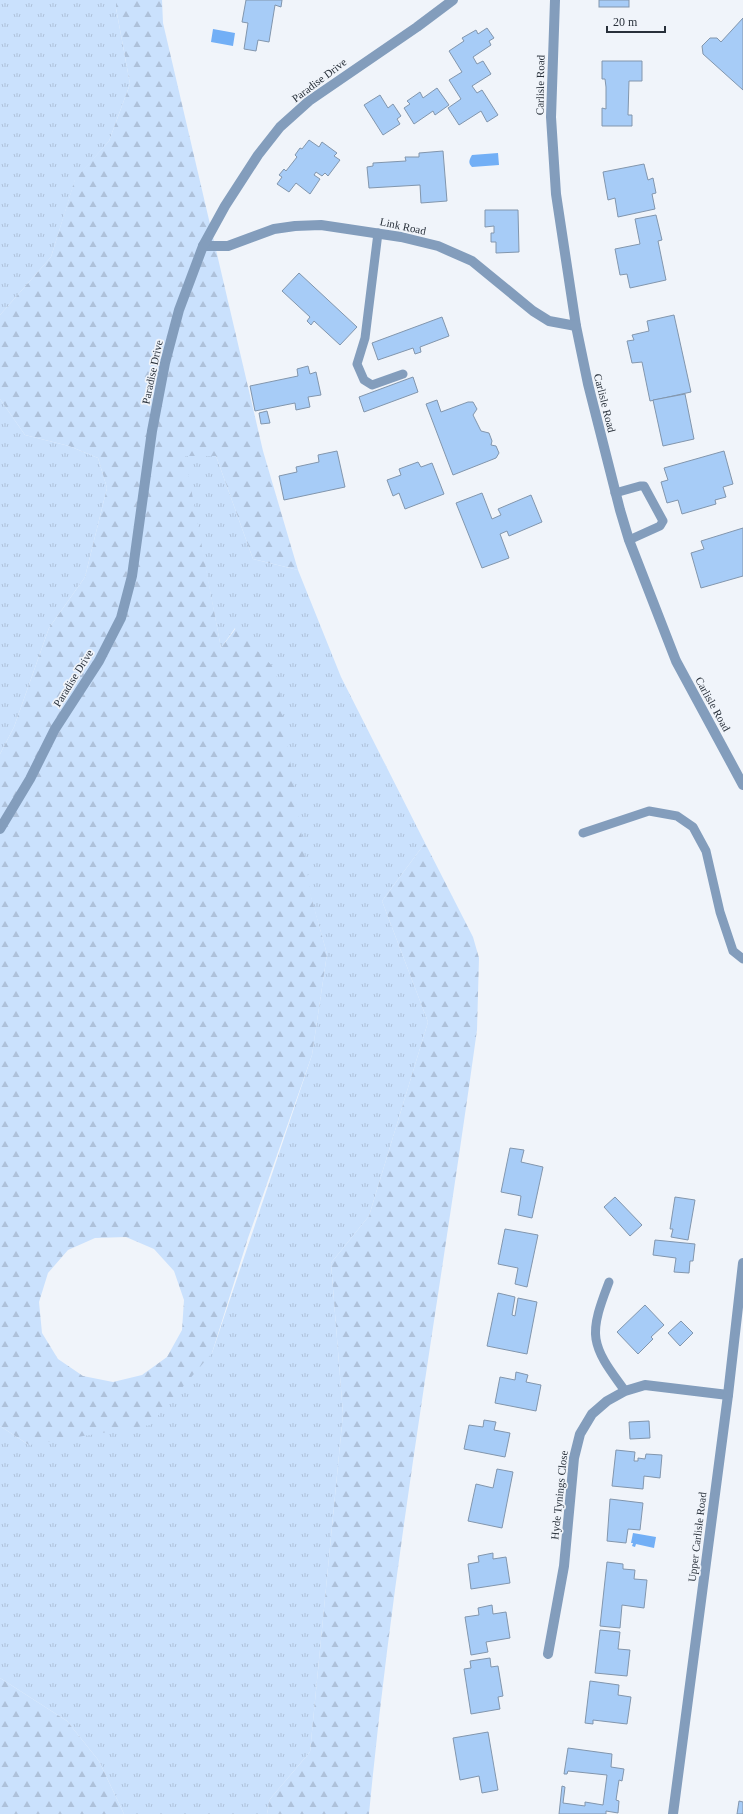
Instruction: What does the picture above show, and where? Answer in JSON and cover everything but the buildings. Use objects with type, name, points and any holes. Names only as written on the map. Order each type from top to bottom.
[{"type":"street","name":"Paradise Drive","points":[[0,829],[30,780],[55,729],[99,661],[121,618],[132,576],[152,432],[165,364],[179,310],[203,246],[225,206],[258,155],[280,127],[309,101],[417,27],[453,0]]},
{"type":"street","name":"Carlisle Road","points":[[555,0],[551,117],[556,194],[576,326],[588,384],[615,493],[629,540],[676,661],[743,785]]},
{"type":"street","name":"Link Road","points":[[203,246],[228,246],[274,230],[295,226],[321,225],[378,233],[438,246],[472,261],[533,311],[549,321],[576,326]]},
{"type":"street","name":"Upper Carlisle Road","points":[[673,1814],[728,1395],[743,1263]]},
{"type":"street","name":"Hyde Tynings Close","points":[[548,1654],[564,1566],[574,1458],[580,1434],[592,1414],[607,1401],[625,1391],[646,1385],[728,1395]]},
{"type":"lane","points":[[378,233],[365,338],[357,364],[364,380],[372,385],[403,374]]},
{"type":"lane","points":[[615,493],[644,486],[663,521],[660,526],[629,540]]},
{"type":"lane","points":[[583,833],[649,811],[677,816],[693,827],[706,851],[720,912],[733,950],[743,959]]},
{"type":"lane","points":[[609,1282],[597,1317],[596,1339],[605,1363],[625,1391]]},
{"type":"green space","points":[[0,0],[116,0],[116,8],[130,84],[109,141],[75,180],[51,257],[0,315]]},
{"type":"green space","points":[[116,0],[162,0],[163,23],[263,451],[298,570],[253,559],[216,456],[185,456],[221,648],[236,628],[276,670],[311,896],[327,954],[312,1055],[248,1238],[212,1353],[150,1425],[29,1445],[0,1426],[0,754],[14,727],[49,628],[85,577],[107,488],[98,458],[69,446],[25,435],[0,399],[0,315],[51,257],[75,179],[109,141],[130,84],[116,8]],"holes":[[[126,1237],[154,1249],[174,1271],[184,1300],[182,1330],[167,1357],[142,1375],[113,1382],[83,1376],[58,1359],[42,1333],[39,1302],[48,1273],[68,1250],[95,1238]]]},
{"type":"green space","points":[[0,399],[25,435],[69,446],[98,458],[107,488],[85,577],[49,628],[14,727],[0,754]]},
{"type":"green space","points":[[184,456],[216,456],[253,559],[298,570],[341,677],[425,843],[382,901],[428,1022],[369,1216],[331,1263],[343,1414],[310,1752],[270,1799],[267,1814],[124,1814],[99,1761],[67,1721],[0,1678],[0,1426],[29,1445],[212,1353],[312,1055],[327,954],[235,628],[221,648]]},
{"type":"green space","points":[[425,843],[473,937],[479,958],[477,1030],[391,1617],[369,1814],[267,1814],[270,1799],[310,1752],[343,1414],[331,1263],[369,1216],[428,1022],[382,901]]},
{"type":"green space","points":[[0,1678],[67,1721],[99,1761],[124,1814],[0,1814]]},
{"type":"water","points":[[213,29],[235,33],[233,46],[211,42]]},
{"type":"water","points":[[498,153],[499,165],[472,167],[469,163],[472,155]]},
{"type":"water","points":[[633,1533],[656,1537],[654,1548],[636,1544],[635,1547],[632,1546],[633,1543],[631,1543]]}]
